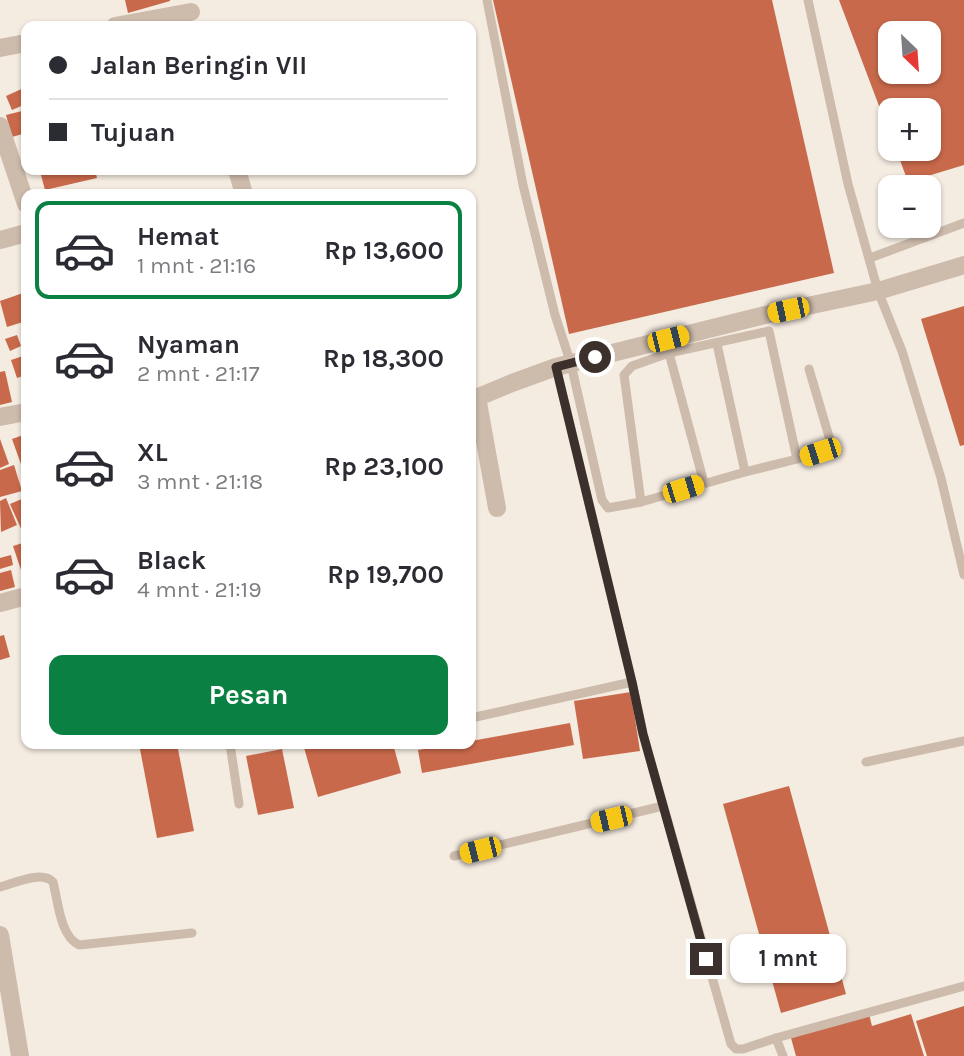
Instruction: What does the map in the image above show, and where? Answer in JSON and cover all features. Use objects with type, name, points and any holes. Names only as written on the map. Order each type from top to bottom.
[{"type":"street","points":[[144,21],[191,13]]},
{"type":"street","points":[[0,48],[21,44]]},
{"type":"street","points":[[0,126],[18,149],[21,170]]},
{"type":"street","points":[[0,240],[21,234]]},
{"type":"street","points":[[476,398],[563,365],[767,323],[964,265]]},
{"type":"street","points":[[476,408],[497,508]]},
{"type":"street","points":[[0,417],[21,413]]},
{"type":"street","points":[[0,603],[21,597]]},
{"type":"street","points":[[0,935],[20,1056]]},
{"type":"lane","points":[[487,0],[523,185],[555,316],[563,365],[643,734],[731,1044],[736,1049],[743,1049],[964,986]]},
{"type":"lane","points":[[808,0],[848,184],[878,291],[902,351],[941,478],[964,575]]},
{"type":"lane","points":[[870,257],[964,223]]},
{"type":"lane","points":[[641,502],[624,375],[632,366],[669,353],[717,344],[767,323],[797,459]]},
{"type":"lane","points":[[717,344],[745,472]]},
{"type":"lane","points":[[669,353],[704,483]]},
{"type":"lane","points":[[563,365],[602,500],[611,509],[820,452],[830,440],[809,369]]},
{"type":"lane","points":[[476,717],[632,682]]},
{"type":"lane","points":[[866,762],[964,741]]},
{"type":"lane","points":[[231,749],[239,804]]},
{"type":"lane","points":[[454,856],[663,806]]},
{"type":"lane","points":[[0,887],[41,876],[50,878],[66,931],[72,941],[79,945],[192,933]]},
{"type":"lane","points":[[776,1038],[783,1056]]},
{"type":"building","points":[[125,0],[170,0],[170,1],[128,13]]},
{"type":"building","points":[[493,0],[772,0],[834,273],[569,334]]},
{"type":"building","points":[[839,0],[964,0],[964,165],[931,175],[905,175],[900,161],[941,161],[941,98],[878,98],[878,103]]},
{"type":"building","points":[[21,89],[21,106],[12,110],[6,96]]},
{"type":"building","points":[[21,111],[21,134],[12,137],[6,115]]},
{"type":"building","points":[[41,175],[96,175],[97,178],[49,189],[45,189]]},
{"type":"building","points":[[21,294],[21,323],[7,327],[0,301]]},
{"type":"building","points":[[964,306],[964,445],[960,446],[921,319]]},
{"type":"building","points":[[17,335],[21,346],[10,351],[5,339]]},
{"type":"building","points":[[21,357],[21,377],[17,378],[11,360]]},
{"type":"building","points":[[5,371],[12,402],[0,405],[0,372]]},
{"type":"building","points":[[21,436],[21,464],[12,439]]},
{"type":"building","points":[[0,439],[9,464],[0,468]]},
{"type":"building","points":[[14,465],[21,491],[0,497],[0,470]]},
{"type":"building","points":[[6,498],[17,525],[1,532],[0,501]]},
{"type":"building","points":[[21,499],[21,529],[10,504]]},
{"type":"building","points":[[21,544],[21,570],[13,546]]},
{"type":"building","points":[[11,555],[13,565],[0,569],[0,558]]},
{"type":"building","points":[[11,570],[15,587],[0,591],[0,573]]},
{"type":"building","points":[[4,635],[10,657],[0,660],[0,636]]},
{"type":"building","points":[[631,692],[640,751],[583,759],[574,701]]},
{"type":"building","points":[[570,723],[574,745],[422,773],[418,750],[476,749],[476,740]]},
{"type":"building","points":[[140,749],[178,749],[194,831],[157,838]]},
{"type":"building","points":[[282,749],[294,808],[258,815],[246,756]]},
{"type":"building","points":[[304,749],[394,749],[401,773],[318,797]]},
{"type":"building","points":[[789,786],[846,994],[781,1013],[723,804]]},
{"type":"building","points":[[964,1006],[964,1056],[927,1056],[916,1021]]},
{"type":"building","points":[[869,1014],[872,1026],[911,1014],[924,1056],[796,1056],[791,1038]]},
{"type":"route","points":[[595,357],[556,367],[643,734],[706,959]]}]
